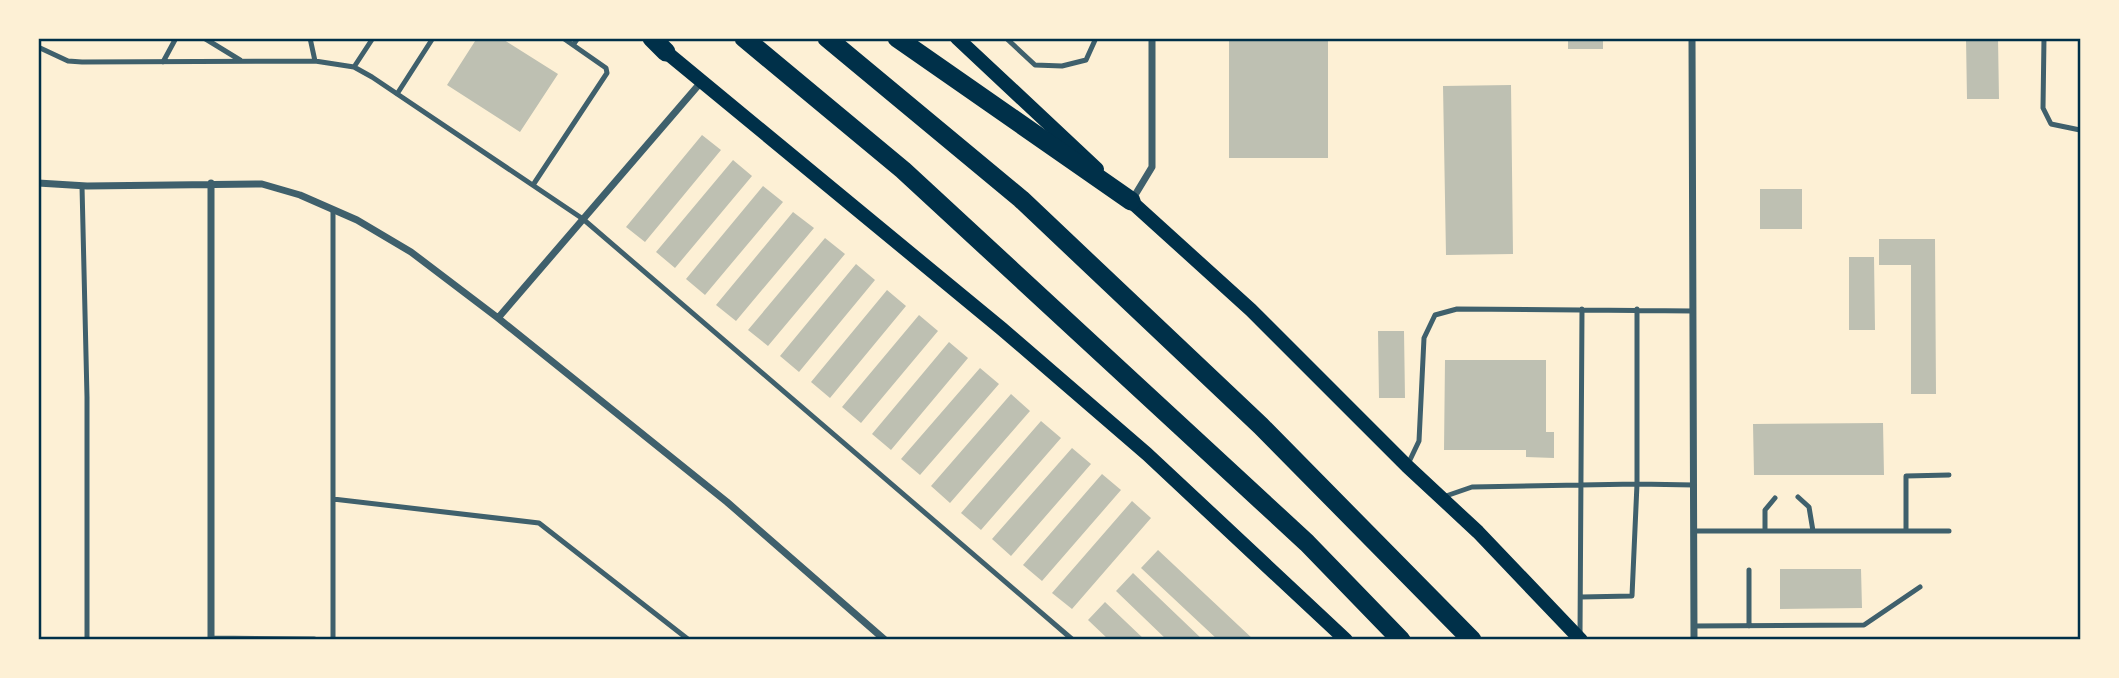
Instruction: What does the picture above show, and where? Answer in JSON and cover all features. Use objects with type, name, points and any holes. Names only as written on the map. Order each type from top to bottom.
[{"type":"highway","points":[[744,38],[913,179],[1297,534],[1401,639]]},
{"type":"highway","points":[[827,38],[1031,208],[1261,426],[1472,639]]},
{"type":"highway","points":[[897,38],[1131,201]]},
{"type":"main road","points":[[957,38],[1251,310],[1407,466],[1478,532],[1580,639]]},
{"type":"main road","points":[[655,43],[1003,329],[1137,445],[1346,639]]},
{"type":"street","points":[[1131,201],[1152,167],[1152,38]]},
{"type":"street","points":[[1692,38],[1694,639]]},
{"type":"street","points":[[498,318],[703,80]]},
{"type":"street","points":[[38,183],[82,186],[262,184],[300,195],[333,210],[411,252],[498,318],[727,502],[885,639]]},
{"type":"street","points":[[211,183],[211,639],[314,639]]},
{"type":"lane","points":[[163,62],[176,38]]},
{"type":"lane","points":[[204,38],[242,61]]},
{"type":"lane","points":[[310,38],[315,61]]},
{"type":"lane","points":[[354,67],[373,38]]},
{"type":"lane","points":[[397,94],[433,38]]},
{"type":"lane","points":[[533,185],[607,73],[607,68],[563,38]]},
{"type":"lane","points":[[573,46],[578,38]]},
{"type":"lane","points":[[1006,38],[1035,65],[1062,66],[1086,60],[1096,38]]},
{"type":"lane","points":[[2044,38],[2043,108],[2051,124],[2081,130]]},
{"type":"lane","points":[[38,47],[68,61],[315,61],[354,67],[583,219],[1073,639]]},
{"type":"lane","points":[[82,186],[87,397],[87,639]]},
{"type":"lane","points":[[332,639],[333,210]]},
{"type":"lane","points":[[1407,466],[1419,441],[1424,338],[1435,315],[1457,309],[1693,311]]},
{"type":"lane","points":[[1580,639],[1582,309]]},
{"type":"lane","points":[[1581,597],[1632,596],[1637,484],[1637,309]]},
{"type":"lane","points":[[1906,531],[1906,476],[1949,475]]},
{"type":"lane","points":[[1440,498],[1472,487],[1694,485]]},
{"type":"lane","points":[[1798,497],[1809,507],[1813,531]]},
{"type":"lane","points":[[1765,531],[1765,510],[1775,498]]},
{"type":"lane","points":[[332,499],[539,523],[689,639]]},
{"type":"lane","points":[[1694,531],[1949,531]]},
{"type":"lane","points":[[1749,570],[1749,626]]},
{"type":"lane","points":[[1694,626],[1864,625],[1920,587]]},
{"type":"building","points":[[477,38],[501,38],[558,74],[520,132],[447,85]]},
{"type":"building","points":[[1229,38],[1328,38],[1328,158],[1229,158]]},
{"type":"building","points":[[1568,38],[1603,38],[1603,49],[1568,49]]},
{"type":"building","points":[[1966,38],[1998,38],[1999,99],[1967,99]]},
{"type":"building","points":[[1511,85],[1513,254],[1446,255],[1443,86]]},
{"type":"building","points":[[702,135],[721,150],[645,242],[626,227]]},
{"type":"building","points":[[733,160],[752,176],[675,268],[656,252]]},
{"type":"building","points":[[763,186],[783,202],[705,295],[686,279]]},
{"type":"building","points":[[1760,189],[1802,189],[1802,229],[1760,229]]},
{"type":"building","points":[[793,212],[814,228],[736,321],[716,305]]},
{"type":"building","points":[[825,238],[845,254],[768,346],[748,330]]},
{"type":"building","points":[[1879,239],[1935,239],[1936,394],[1911,394],[1911,265],[1879,265]]},
{"type":"building","points":[[1849,257],[1874,257],[1875,330],[1849,330]]},
{"type":"building","points":[[856,264],[875,280],[799,372],[780,356]]},
{"type":"building","points":[[887,290],[906,306],[830,398],[811,382]]},
{"type":"building","points":[[919,315],[938,331],[861,423],[842,407]]},
{"type":"building","points":[[1378,331],[1404,331],[1405,398],[1379,398]]},
{"type":"building","points":[[949,342],[968,358],[891,450],[872,434]]},
{"type":"building","points":[[1445,360],[1546,360],[1546,432],[1554,432],[1554,458],[1526,457],[1526,450],[1444,450]]},
{"type":"building","points":[[980,368],[999,384],[920,475],[901,459]]},
{"type":"building","points":[[1011,394],[1030,411],[950,503],[931,486]]},
{"type":"building","points":[[1041,421],[1061,438],[981,530],[961,513]]},
{"type":"building","points":[[1883,423],[1884,475],[1754,475],[1753,424]]},
{"type":"building","points":[[1072,448],[1091,464],[1011,556],[992,539]]},
{"type":"building","points":[[1102,474],[1121,490],[1042,581],[1023,565]]},
{"type":"building","points":[[1132,501],[1151,518],[1072,609],[1052,593]]},
{"type":"building","points":[[1158,550],[1254,640],[1218,640],[1141,568]]},
{"type":"building","points":[[1780,569],[1861,569],[1862,608],[1780,609]]},
{"type":"building","points":[[1133,573],[1203,640],[1167,640],[1116,591]]},
{"type":"building","points":[[1105,602],[1145,640],[1109,640],[1088,620]]}]
